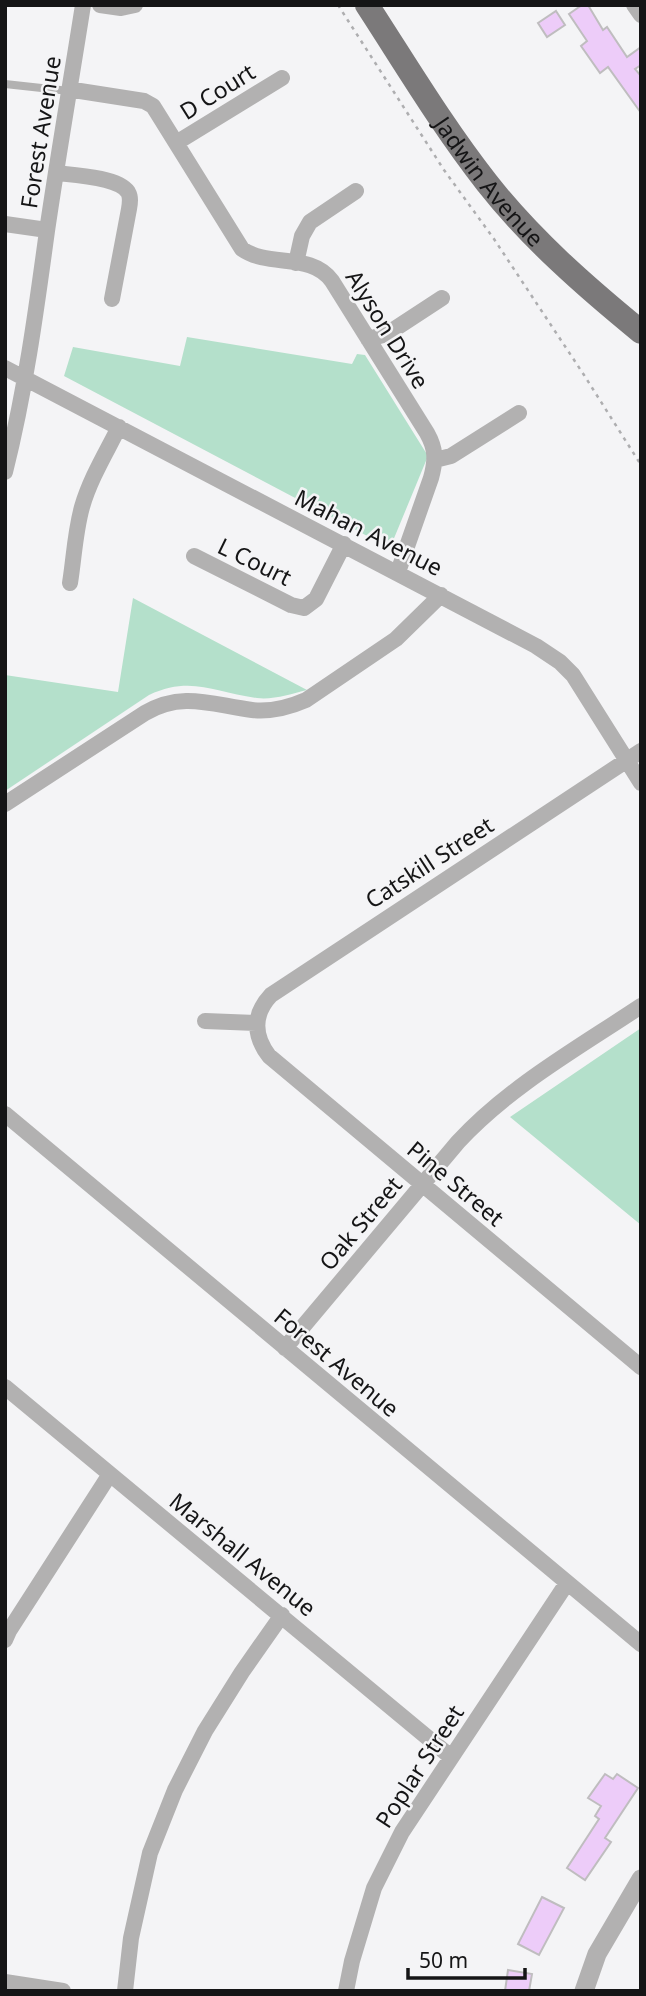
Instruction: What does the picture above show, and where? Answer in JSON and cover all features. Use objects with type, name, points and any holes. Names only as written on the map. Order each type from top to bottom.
[{"type":"main road","name":"Jadwin Avenue","points":[[367,5],[428,101],[488,184],[552,254],[641,332]]},
{"type":"street","name":"Forest Avenue","points":[[5,472],[33,333],[83,5]]},
{"type":"street","points":[[100,5],[125,8],[135,5]]},
{"type":"street","points":[[634,5],[641,15]]},
{"type":"street","name":"D Court","points":[[176,143],[282,78]]},
{"type":"street","name":"Alyson Drive","points":[[69,91],[98,93],[149,103],[155,108],[242,249],[255,255],[313,266],[326,274],[433,443],[435,460]]},
{"type":"street","points":[[57,173],[103,180],[121,186],[128,193],[129,209],[112,299]]},
{"type":"street","points":[[296,263],[302,236],[310,222],[356,191]]},
{"type":"street","points":[[5,224],[47,230]]},
{"type":"street","points":[[368,339],[387,334],[442,298]]},
{"type":"street","name":"Mahan Avenue","points":[[5,368],[536,646],[560,662],[573,675],[641,783]]},
{"type":"street","points":[[398,572],[435,460],[451,456],[519,413]]},
{"type":"street","points":[[70,583],[80,514],[95,473],[119,427]]},
{"type":"street","name":"L Court","points":[[194,556],[291,605],[304,608],[316,599],[344,544]]},
{"type":"street","points":[[5,804],[145,713],[164,704],[191,700],[252,710],[290,706],[306,700],[396,639],[441,595]]},
{"type":"street","name":"Catskill Street","points":[[256,1023],[262,1007],[271,995],[641,751]]},
{"type":"street","name":"Oak Street","points":[[285,1348],[480,1118],[641,1006]]},
{"type":"street","points":[[205,1021],[256,1023]]},
{"type":"street","name":"Pine Street","points":[[256,1023],[258,1038],[269,1056],[641,1367]]},
{"type":"street","name":"Forest Avenue","points":[[5,1114],[641,1644]]},
{"type":"street","name":"Marshall Avenue","points":[[5,1387],[451,1757]]},
{"type":"street","points":[[5,1640],[110,1474]]},
{"type":"street","name":"Poplar Street","points":[[346,1991],[374,1888],[402,1832],[567,1583]]},
{"type":"street","points":[[125,1991],[131,1938],[150,1853],[175,1790],[205,1731],[282,1615]]},
{"type":"street","points":[[584,1991],[597,1954],[640,1880]]},
{"type":"street","points":[[5,1982],[63,1991]]},
{"type":"lane","points":[[5,84],[69,91]]},
{"type":"path","points":[[338,5],[444,170],[509,261],[641,465]]},
{"type":"green space","points":[[187,337],[352,364],[357,354],[365,355],[428,456],[390,548],[64,376],[73,347],[180,366]]},
{"type":"green space","points":[[133,598],[307,690],[263,698],[203,687],[178,686],[164,689],[149,695],[5,791],[5,675],[118,692]]},
{"type":"green space","points":[[641,1028],[641,1225],[510,1117]]},
{"type":"building","points":[[582,5],[588,5],[603,30],[607,27],[627,57],[641,47],[641,65],[635,69],[641,76],[641,113],[608,67],[600,73],[581,46],[587,41],[569,14]]},
{"type":"building","points":[[556,11],[565,25],[547,37],[538,23]]},
{"type":"building","points":[[605,1774],[613,1779],[617,1774],[638,1788],[605,1838],[611,1842],[585,1880],[567,1868],[599,1819],[595,1816],[601,1806],[588,1798]]},
{"type":"building","points":[[542,1897],[564,1908],[539,1955],[518,1944]]},
{"type":"building","points":[[508,1970],[532,1974],[529,1991],[505,1991]]}]
